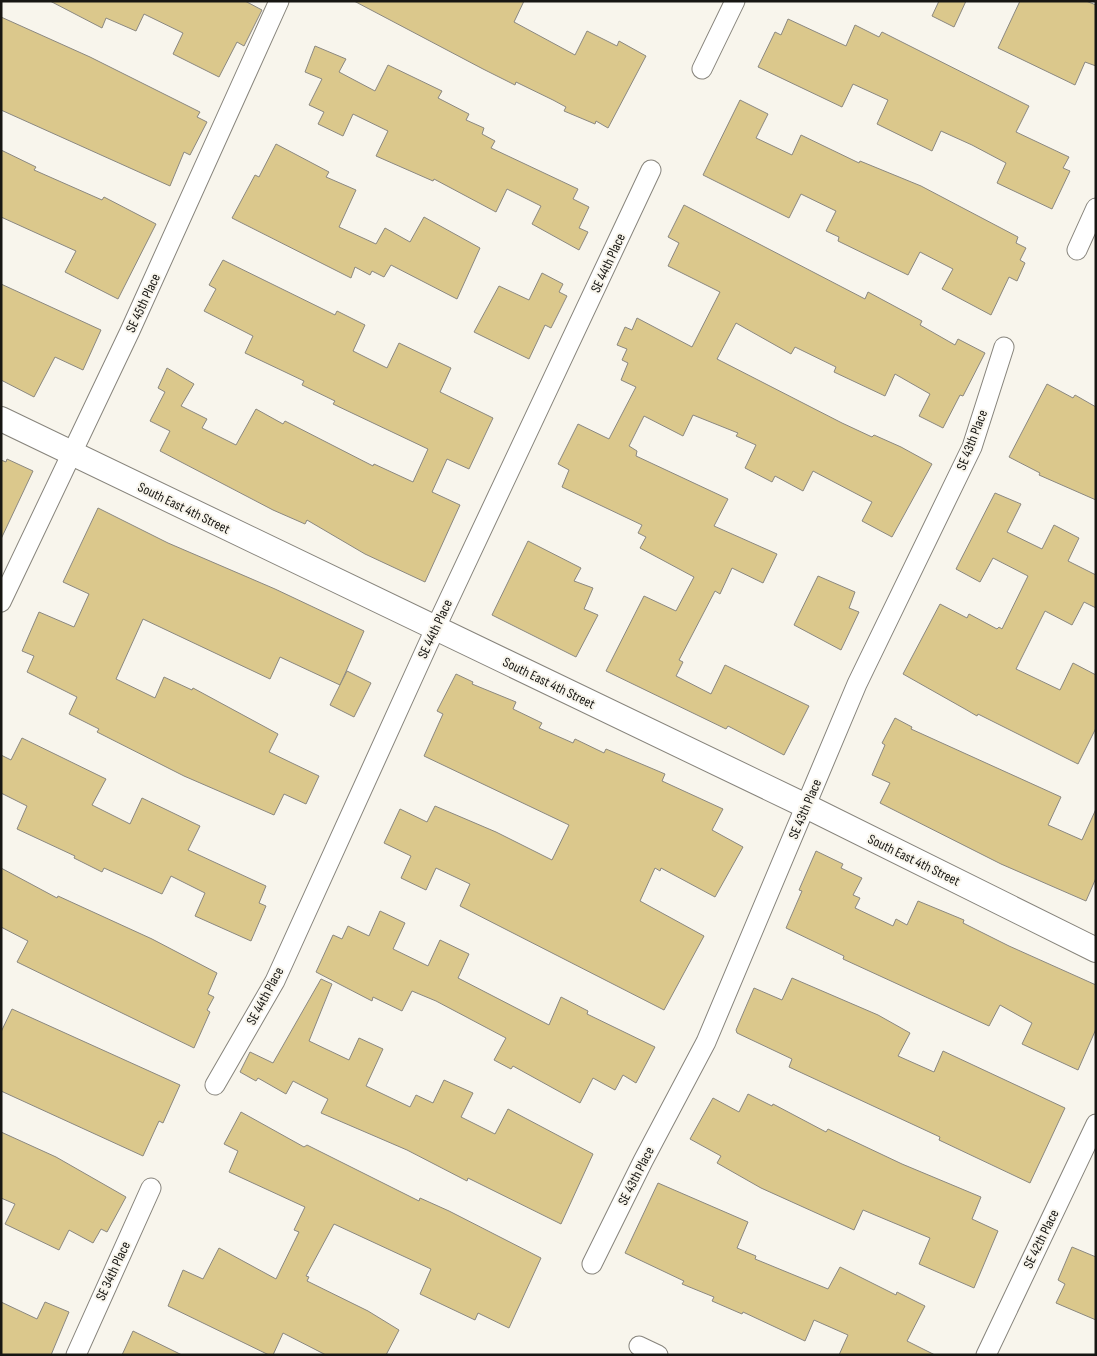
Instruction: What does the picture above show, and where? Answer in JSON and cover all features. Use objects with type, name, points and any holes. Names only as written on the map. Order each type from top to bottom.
[{"type":"street","name":"SE 45th Place","points":[[1,602],[183,215],[279,1]]},
{"type":"street","points":[[702,69],[735,1]]},
{"type":"street","name":"SE 44th Place","points":[[215,1085],[275,981],[435,629],[651,170]]},
{"type":"street","points":[[1077,250],[1096,208]]},
{"type":"street","name":"SE 43th Place","points":[[592,1264],[643,1161],[706,1042],[857,684],[972,447],[1004,347]]},
{"type":"street","name":"South East 4th Street","points":[[1,419],[806,806],[1096,950]]},
{"type":"street","name":"SE 42th Place","points":[[986,1355],[1096,1124]]},
{"type":"street","name":"SE 34th Place","points":[[76,1355],[151,1188]]},
{"type":"street","points":[[639,1346],[658,1355]]},
{"type":"building","points":[[50,1],[245,1],[262,10],[244,46],[237,42],[219,77],[173,54],[183,33],[144,14],[136,31],[106,18],[102,28]]},
{"type":"building","points":[[354,1],[524,1],[514,22],[575,55],[587,31],[617,46],[619,41],[646,56],[608,128],[596,121],[595,124],[564,111],[566,107],[553,100],[516,82],[515,85]]},
{"type":"building","points":[[939,1],[966,1],[954,27],[932,16]]},
{"type":"building","points":[[1020,1],[1086,1],[1096,5],[1096,66],[1085,62],[1075,85],[998,48]]},
{"type":"building","points":[[1,17],[90,57],[200,112],[197,117],[207,122],[190,155],[184,152],[170,186],[1,110]]},
{"type":"building","points":[[788,19],[846,46],[855,25],[879,37],[882,32],[1029,106],[1016,132],[1069,157],[1063,168],[1070,171],[1052,209],[997,183],[1006,163],[972,145],[941,131],[932,151],[877,124],[888,100],[853,84],[842,107],[758,67],[775,32],[781,35]]},
{"type":"building","points":[[315,46],[346,59],[339,72],[375,91],[388,65],[442,91],[438,98],[469,114],[466,120],[484,128],[482,134],[495,141],[491,148],[578,189],[573,199],[589,207],[579,228],[588,232],[579,250],[532,224],[541,206],[507,189],[496,212],[434,179],[433,181],[376,156],[388,131],[353,114],[343,136],[318,124],[324,112],[309,105],[322,79],[305,72]]},
{"type":"building","points":[[740,100],[768,114],[756,138],[792,155],[801,135],[859,163],[860,161],[921,186],[1018,237],[1016,243],[1026,248],[1020,260],[1025,263],[1017,281],[1009,277],[991,315],[942,289],[953,269],[920,252],[908,275],[838,241],[839,237],[826,231],[836,211],[801,194],[789,218],[703,175]]},
{"type":"building","points":[[276,144],[329,172],[326,177],[356,190],[339,227],[376,244],[385,228],[410,242],[424,217],[480,248],[457,299],[391,265],[384,277],[372,271],[370,275],[355,267],[351,278],[232,218],[255,175],[259,177]]},
{"type":"building","points":[[1,150],[36,167],[34,170],[102,200],[104,197],[156,224],[118,299],[65,272],[76,251],[1,217]]},
{"type":"building","points":[[684,205],[865,299],[868,292],[922,321],[920,325],[955,345],[958,339],[985,353],[963,396],[960,395],[943,428],[919,416],[930,394],[895,374],[885,396],[834,372],[836,367],[795,347],[791,354],[736,323],[717,359],[842,423],[872,437],[874,435],[901,447],[932,464],[892,537],[862,521],[872,502],[813,471],[803,491],[775,476],[772,482],[745,468],[756,445],[736,436],[738,433],[693,415],[683,436],[644,416],[629,446],[637,451],[636,456],[728,499],[714,526],[777,554],[763,583],[732,568],[720,594],[715,591],[679,660],[683,662],[676,676],[711,694],[725,665],[809,706],[784,755],[728,726],[726,729],[606,671],[644,596],[676,611],[694,577],[640,548],[646,537],[638,533],[642,525],[562,487],[569,470],[558,464],[578,424],[609,439],[636,387],[621,380],[628,363],[622,360],[627,349],[617,345],[625,327],[632,330],[637,318],[692,347],[720,292],[668,266],[679,243],[668,237]]},
{"type":"building","points":[[223,260],[335,315],[337,311],[365,325],[353,351],[387,368],[399,343],[451,368],[440,392],[493,418],[469,469],[447,459],[432,492],[460,505],[425,582],[365,554],[307,520],[305,524],[273,510],[160,451],[170,431],[150,421],[165,392],[158,388],[167,368],[194,384],[181,406],[207,419],[202,428],[236,445],[256,409],[283,424],[285,421],[373,466],[374,464],[413,482],[428,449],[333,404],[335,401],[302,385],[304,381],[245,353],[253,336],[204,311],[216,289],[209,285]]},
{"type":"building","points":[[542,273],[563,284],[559,292],[567,296],[551,328],[545,325],[529,359],[474,332],[499,286],[529,300]]},
{"type":"building","points":[[1,284],[101,330],[83,370],[55,357],[34,397],[1,380]]},
{"type":"building","points":[[1047,384],[1073,398],[1075,395],[1096,407],[1096,500],[1039,475],[1040,473],[1009,457]]},
{"type":"building","points":[[7,459],[33,471],[1,539],[1,460],[6,462]]},
{"type":"building","points":[[995,493],[1021,504],[1007,532],[1042,549],[1054,525],[1079,538],[1068,561],[1096,575],[1096,608],[1084,602],[1072,625],[1045,611],[1016,669],[1060,690],[1073,663],[1096,675],[1096,728],[1078,764],[978,714],[977,716],[903,674],[940,604],[967,618],[969,614],[997,629],[999,627],[1002,629],[1028,576],[993,558],[980,582],[956,569]]},
{"type":"building","points":[[98,508],[168,543],[275,589],[364,631],[340,685],[280,657],[270,679],[143,619],[116,679],[155,698],[164,677],[192,690],[193,688],[278,734],[269,752],[319,776],[306,804],[284,794],[274,815],[184,776],[97,732],[99,729],[69,714],[77,697],[27,672],[34,656],[22,651],[39,612],[74,627],[89,594],[63,582]]},
{"type":"building","points":[[528,541],[581,568],[574,581],[593,588],[584,609],[598,615],[576,657],[492,615]]},
{"type":"building","points":[[818,576],[855,592],[849,608],[859,612],[841,650],[794,625]]},
{"type":"building","points":[[347,671],[371,683],[354,717],[330,705]]},
{"type":"building","points":[[456,674],[473,682],[472,684],[516,702],[513,709],[542,723],[539,728],[573,743],[575,739],[604,753],[606,749],[665,774],[662,781],[723,809],[712,830],[743,847],[715,897],[661,868],[660,871],[655,868],[640,901],[704,936],[664,1010],[460,906],[470,884],[436,868],[426,890],[401,878],[411,856],[384,843],[400,809],[427,822],[435,806],[496,832],[552,860],[569,825],[424,756],[443,714],[437,711]]},
{"type":"building","points":[[895,718],[912,727],[911,729],[1061,797],[1048,825],[1082,840],[1096,809],[1096,878],[1086,901],[1001,864],[880,803],[890,783],[872,775],[885,745],[882,743]]},
{"type":"building","points":[[22,738],[106,779],[92,805],[130,824],[142,798],[200,826],[188,850],[266,886],[259,903],[266,906],[251,941],[195,916],[205,893],[171,876],[162,894],[104,868],[102,872],[74,858],[75,856],[17,829],[27,806],[1,793],[1,755],[11,760]]},
{"type":"building","points":[[816,851],[843,864],[841,868],[862,878],[853,895],[860,898],[855,908],[893,926],[896,919],[907,925],[918,901],[964,920],[963,923],[1009,946],[1096,985],[1096,1029],[1078,1070],[1022,1044],[1032,1023],[1000,1005],[989,1026],[843,959],[844,956],[786,928],[802,891],[799,890]]},
{"type":"building","points":[[1,868],[57,898],[58,896],[152,939],[217,973],[208,994],[214,997],[207,1010],[210,1012],[194,1048],[17,962],[28,941],[1,927]]},
{"type":"building","points":[[380,911],[405,923],[393,949],[428,966],[440,940],[469,954],[458,978],[549,1025],[561,997],[588,1011],[587,1014],[655,1047],[636,1083],[623,1075],[615,1090],[593,1078],[580,1103],[513,1066],[511,1069],[494,1060],[506,1038],[436,1001],[412,991],[402,1011],[373,997],[372,1001],[316,972],[333,935],[342,939],[348,926],[369,936]]},
{"type":"building","points":[[792,978],[878,1015],[910,1033],[898,1056],[934,1072],[943,1051],[1065,1108],[1030,1183],[939,1140],[940,1137],[789,1067],[792,1059],[737,1033],[736,1030],[754,988],[782,1000]]},
{"type":"building","points":[[321,979],[332,984],[309,1041],[349,1060],[359,1038],[383,1049],[366,1086],[410,1107],[416,1095],[433,1103],[444,1080],[473,1093],[461,1117],[495,1134],[508,1109],[593,1154],[561,1224],[468,1178],[467,1181],[407,1150],[321,1113],[328,1099],[293,1081],[286,1094],[258,1078],[256,1081],[240,1072],[250,1052],[273,1063]]},
{"type":"building","points":[[12,1009],[180,1085],[163,1123],[159,1121],[143,1156],[1,1091],[1,1032]]},
{"type":"building","points":[[748,1094],[772,1106],[773,1104],[826,1132],[828,1129],[902,1164],[981,1197],[972,1219],[998,1231],[974,1288],[919,1264],[930,1238],[863,1210],[854,1230],[761,1188],[717,1163],[721,1156],[690,1139],[713,1098],[739,1112]]},
{"type":"building","points":[[241,1112],[304,1147],[307,1145],[419,1201],[420,1198],[449,1211],[541,1258],[509,1328],[478,1313],[475,1320],[420,1294],[431,1269],[334,1224],[306,1276],[309,1277],[307,1281],[368,1311],[399,1330],[386,1355],[326,1355],[283,1333],[273,1355],[269,1355],[168,1306],[183,1270],[203,1279],[219,1248],[276,1279],[299,1232],[294,1230],[305,1207],[229,1172],[238,1151],[224,1144]]},
{"type":"building","points":[[1,1132],[56,1157],[126,1197],[107,1232],[101,1229],[93,1243],[69,1230],[59,1250],[5,1224],[15,1204],[1,1198]]},
{"type":"building","points":[[658,1183],[748,1222],[737,1248],[756,1256],[755,1259],[828,1289],[840,1267],[896,1295],[897,1292],[925,1306],[907,1341],[935,1355],[839,1355],[848,1335],[814,1320],[805,1341],[743,1312],[742,1314],[712,1301],[714,1297],[682,1284],[684,1281],[625,1253]]},
{"type":"building","points":[[1072,1247],[1096,1257],[1096,1320],[1056,1303],[1065,1284],[1058,1280]]},
{"type":"building","points":[[1,1302],[37,1319],[45,1302],[69,1312],[51,1355],[1,1355]]},
{"type":"building","points":[[133,1331],[182,1355],[122,1355]]}]
